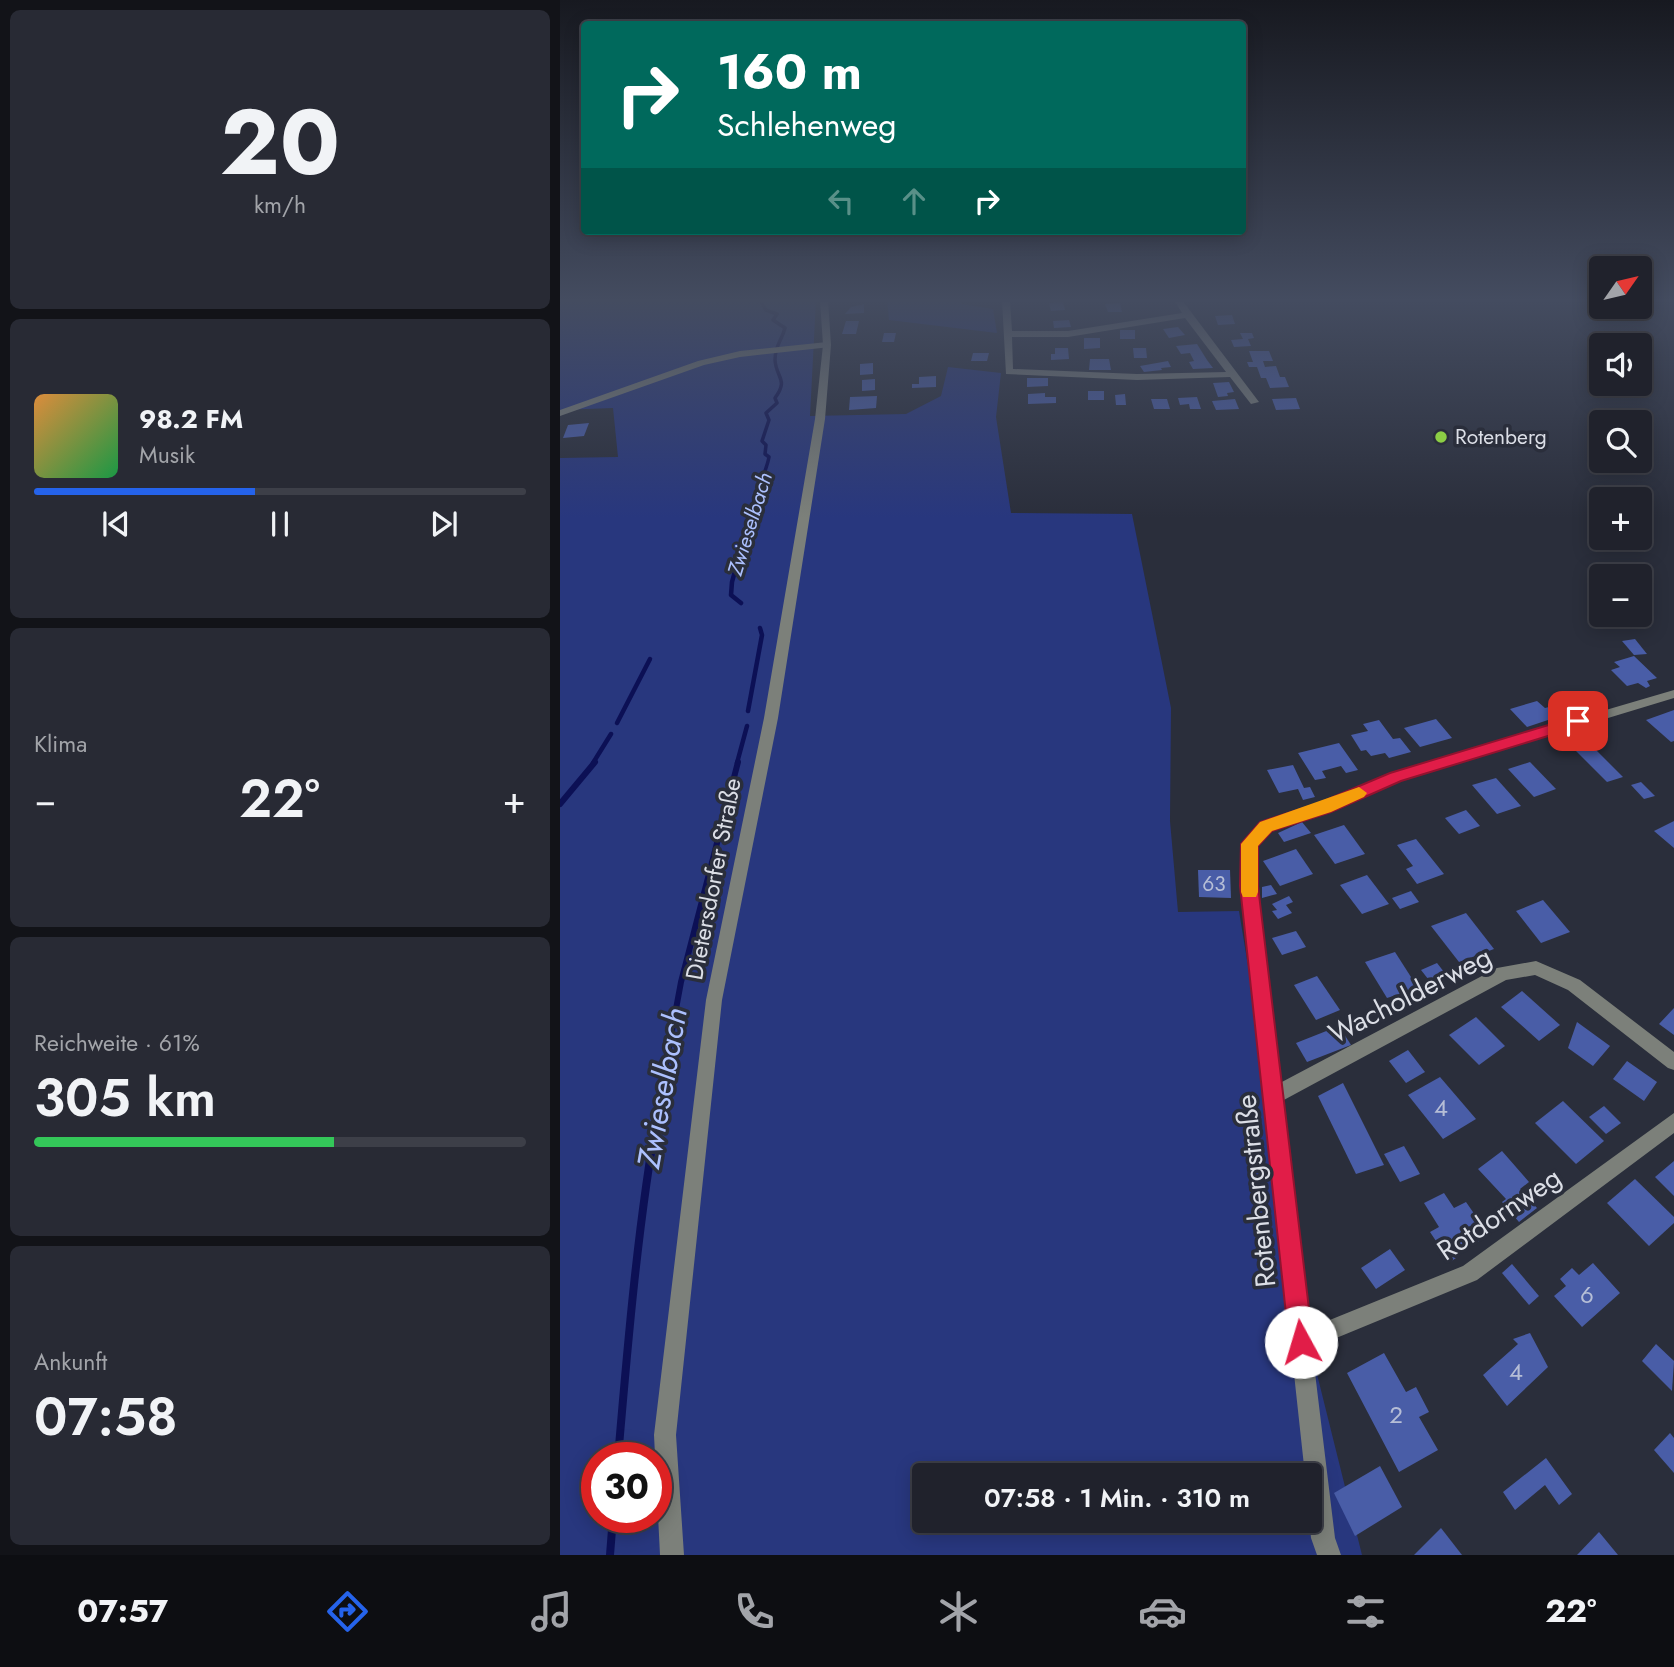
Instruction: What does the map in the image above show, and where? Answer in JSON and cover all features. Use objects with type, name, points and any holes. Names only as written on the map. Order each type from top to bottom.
[{"type":"street","points":[[560,413],[674,373]]},
{"type":"street","name":"Dietersdorfer Straße","points":[[672,1555],[665,1435],[714,1000],[771,718],[820,419],[824,373]]},
{"type":"street","points":[[1063,373],[1137,377],[1235,374],[1254,402]]},
{"type":"street","name":"Rotenbergstraße","points":[[1329,1555],[1323,1538],[1249,886],[1250,844],[1266,827],[1325,807],[1396,777],[1674,694]]},
{"type":"street","name":"Wacholderweg","points":[[1274,1096],[1503,973],[1536,968],[1574,985],[1674,1062]]},
{"type":"street","name":"Rotdornweg","points":[[1301,1342],[1470,1273],[1674,1122]]},
{"type":"shaded area","points":[[560,373],[812,373],[810,416],[906,414],[941,396],[947,373],[997,373],[1001,373],[996,417],[1011,513],[1132,514],[1171,708],[1170,821],[1178,912],[1239,911],[1311,1350],[1362,1555],[560,1555],[560,458],[618,457],[613,408],[560,410]]},
{"type":"building","points":[[1259,373],[1278,373],[1280,377],[1285,377],[1289,387],[1270,388],[1266,378],[1261,378]]},
{"type":"building","points":[[936,376],[936,387],[912,388],[912,384],[919,384],[919,377]]},
{"type":"building","points":[[1027,378],[1048,378],[1048,386],[1027,387]]},
{"type":"building","points":[[875,379],[875,390],[862,391],[862,380]]},
{"type":"building","points":[[1229,382],[1234,392],[1218,397],[1213,383]]},
{"type":"building","points":[[1088,391],[1104,391],[1104,400],[1088,400]]},
{"type":"building","points":[[1045,393],[1045,397],[1056,397],[1056,403],[1028,404],[1028,394]]},
{"type":"building","points":[[1125,394],[1126,405],[1116,405],[1115,395]]},
{"type":"building","points":[[877,396],[876,408],[849,410],[850,397]]},
{"type":"building","points":[[1197,397],[1201,409],[1190,409],[1189,404],[1180,405],[1178,398]]},
{"type":"building","points":[[1296,398],[1300,409],[1276,410],[1272,399]]},
{"type":"building","points":[[1151,399],[1167,399],[1170,409],[1154,409]]},
{"type":"building","points":[[1235,399],[1239,409],[1216,410],[1212,401]]},
{"type":"building","points":[[589,423],[584,436],[563,438],[568,425]]},
{"type":"building","points":[[1635,639],[1647,654],[1634,655],[1622,641]]},
{"type":"building","points":[[1634,656],[1657,678],[1647,681],[1650,686],[1646,688],[1638,683],[1627,686],[1611,670],[1620,667],[1614,662]]},
{"type":"building","points":[[1537,701],[1545,708],[1557,705],[1566,714],[1527,727],[1510,709]]},
{"type":"building","points":[[1674,710],[1674,741],[1671,742],[1646,720]]},
{"type":"building","points":[[1436,719],[1452,738],[1420,747],[1404,728]]},
{"type":"building","points":[[1379,720],[1393,739],[1400,738],[1411,752],[1389,758],[1385,753],[1371,756],[1366,750],[1361,751],[1351,735],[1368,731],[1363,724]]},
{"type":"building","points":[[1339,743],[1358,770],[1346,773],[1341,766],[1322,771],[1326,778],[1315,780],[1298,753]]},
{"type":"building","points":[[1591,745],[1623,777],[1607,782],[1575,750]]},
{"type":"building","points":[[1530,762],[1556,789],[1534,797],[1508,769]]},
{"type":"building","points":[[1293,765],[1304,788],[1310,787],[1315,797],[1303,800],[1298,789],[1279,793],[1267,770]]},
{"type":"building","points":[[1496,778],[1521,806],[1497,814],[1472,785]]},
{"type":"building","points":[[1641,782],[1655,796],[1644,799],[1631,785]]},
{"type":"building","points":[[1466,810],[1480,826],[1459,834],[1445,818]]},
{"type":"building","points":[[1674,821],[1674,848],[1654,831]]},
{"type":"building","points":[[1302,822],[1311,833],[1284,842],[1278,833]]},
{"type":"building","points":[[1344,825],[1365,854],[1335,864],[1314,835]]},
{"type":"building","points":[[1416,839],[1444,874],[1417,884],[1406,869],[1413,866],[1397,845]]},
{"type":"building","points":[[1296,849],[1313,874],[1280,886],[1263,861]]},
{"type":"building","points":[[1198,870],[1230,870],[1231,898],[1199,897]]},
{"type":"building","points":[[1367,875],[1389,904],[1362,914],[1340,885]]},
{"type":"building","points":[[1271,885],[1277,894],[1262,898],[1262,887]]},
{"type":"building","points":[[1411,891],[1419,902],[1400,909],[1392,898]]},
{"type":"building","points":[[1289,896],[1293,902],[1286,905],[1292,913],[1278,919],[1272,911],[1277,910],[1272,904]]},
{"type":"building","points":[[1543,900],[1570,932],[1541,943],[1516,911]]},
{"type":"building","points":[[1466,913],[1494,949],[1459,962],[1431,926]]},
{"type":"building","points":[[1296,931],[1306,947],[1282,955],[1272,938]]},
{"type":"building","points":[[1395,952],[1418,988],[1387,998],[1365,962]]},
{"type":"building","points":[[1437,963],[1448,977],[1432,984],[1421,970]]},
{"type":"building","points":[[1317,976],[1340,1010],[1316,1020],[1294,985]]},
{"type":"building","points":[[1522,991],[1560,1025],[1539,1041],[1501,1007]]},
{"type":"building","points":[[1674,1008],[1674,1035],[1659,1024]]},
{"type":"building","points":[[1476,1017],[1505,1046],[1479,1065],[1449,1035]]},
{"type":"building","points":[[1577,1022],[1610,1046],[1593,1066],[1568,1048]]},
{"type":"building","points":[[1339,1026],[1351,1045],[1307,1062],[1296,1043]]},
{"type":"building","points":[[1408,1050],[1425,1072],[1406,1083],[1389,1061]]},
{"type":"building","points":[[1627,1061],[1657,1082],[1644,1101],[1613,1079]]},
{"type":"building","points":[[1440,1077],[1476,1119],[1443,1139],[1408,1095]]},
{"type":"building","points":[[1343,1083],[1384,1165],[1356,1174],[1318,1096]]},
{"type":"building","points":[[1563,1101],[1604,1141],[1576,1164],[1535,1123]]},
{"type":"building","points":[[1604,1106],[1621,1123],[1606,1134],[1589,1117]]},
{"type":"building","points":[[1404,1146],[1420,1174],[1400,1182],[1384,1154]]},
{"type":"building","points":[[1502,1151],[1529,1182],[1520,1189],[1537,1208],[1519,1222],[1502,1202],[1506,1199],[1478,1169]]},
{"type":"building","points":[[1674,1161],[1674,1196],[1655,1177]]},
{"type":"building","points":[[1635,1179],[1674,1217],[1674,1223],[1649,1246],[1607,1203]]},
{"type":"building","points":[[1444,1193],[1454,1208],[1466,1202],[1482,1225],[1471,1231],[1479,1241],[1457,1253],[1459,1256],[1450,1262],[1430,1232],[1439,1227],[1424,1203]]},
{"type":"building","points":[[1390,1249],[1405,1270],[1376,1289],[1361,1268]]},
{"type":"building","points":[[1593,1263],[1620,1293],[1582,1327],[1554,1296],[1566,1286],[1560,1279],[1572,1268],[1579,1275]]},
{"type":"building","points":[[1512,1264],[1539,1296],[1529,1305],[1502,1273]]},
{"type":"building","points":[[1530,1333],[1548,1367],[1507,1406],[1483,1375],[1518,1344],[1513,1339]]},
{"type":"building","points":[[1656,1344],[1674,1361],[1672,1391],[1642,1361]]},
{"type":"building","points":[[1384,1353],[1406,1392],[1416,1387],[1429,1412],[1419,1417],[1438,1450],[1399,1472],[1347,1373]]},
{"type":"building","points":[[1670,1433],[1674,1438],[1674,1473],[1654,1450]]},
{"type":"building","points":[[1546,1458],[1572,1494],[1559,1505],[1545,1485],[1515,1510],[1503,1492]]},
{"type":"building","points":[[1380,1466],[1402,1507],[1355,1536],[1334,1493]]},
{"type":"building","points":[[1441,1528],[1462,1555],[1414,1555]]},
{"type":"building","points":[[1599,1532],[1618,1555],[1577,1555]]},
{"type":"waterway","name":"Zwieselbach","points":[[754,501],[769,457],[765,454],[766,445],[762,441],[769,420],[766,413],[777,403],[775,398],[781,387],[779,373]]},
{"type":"waterway","name":"Zwieselbach","points":[[741,603],[731,595],[732,582],[755,499]]},
{"type":"waterway","name":"Zwieselbach","points":[[748,711],[762,635],[760,628]]},
{"type":"waterway","points":[[617,723],[650,659]]},
{"type":"waterway","name":"Zwieselbach","points":[[737,763],[747,726]]},
{"type":"waterway","points":[[593,763],[611,734]]},
{"type":"waterway","points":[[560,804],[595,762]]},
{"type":"waterway","name":"Zwieselbach","points":[[658,1106],[681,982],[738,762]]},
{"type":"waterway","name":"Zwieselbach","points":[[619,1442],[639,1237],[659,1105]]},
{"type":"waterway","name":"Zwieselbach","points":[[610,1555],[612,1533]]},
{"type":"slow traffic","points":[[1249,892],[1250,844],[1266,827],[1359,793]]},
{"type":"place","name":"Rotenberg","points":[[1441,437]]},
{"type":"route","points":[[1301,1342],[1249,886],[1250,844],[1266,827],[1325,807],[1396,777],[1578,721]]}]
